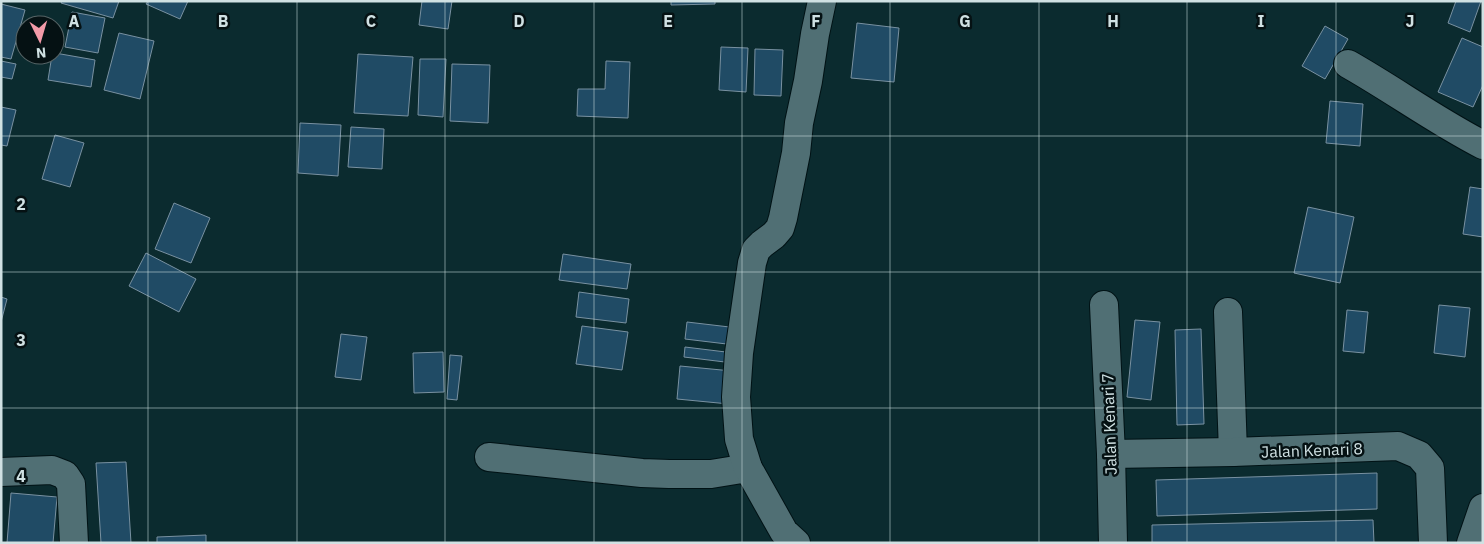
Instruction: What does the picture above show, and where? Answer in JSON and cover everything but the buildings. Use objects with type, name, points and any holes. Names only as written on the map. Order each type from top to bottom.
[{"type":"street","points":[[796,543],[784,532],[748,468],[739,438],[736,397],[739,353],[752,263],[756,250],[780,228],[783,218],[822,1]]},
{"type":"street","points":[[1348,64],[1383,84],[1451,129],[1483,145]]},
{"type":"street","name":"Jalan Kenari 7","points":[[1104,305],[1111,454],[1112,543]]},
{"type":"street","points":[[1228,312],[1233,452]]},
{"type":"street","name":"Jalan Kenari 8","points":[[1111,454],[1398,446],[1419,455],[1430,468],[1433,543]]},
{"type":"street","points":[[489,457],[642,473],[711,474],[748,468]]},
{"type":"street","points":[[1,472],[52,470],[64,475],[71,484],[74,543]]},
{"type":"street","points":[[1471,543],[1483,508]]}]
